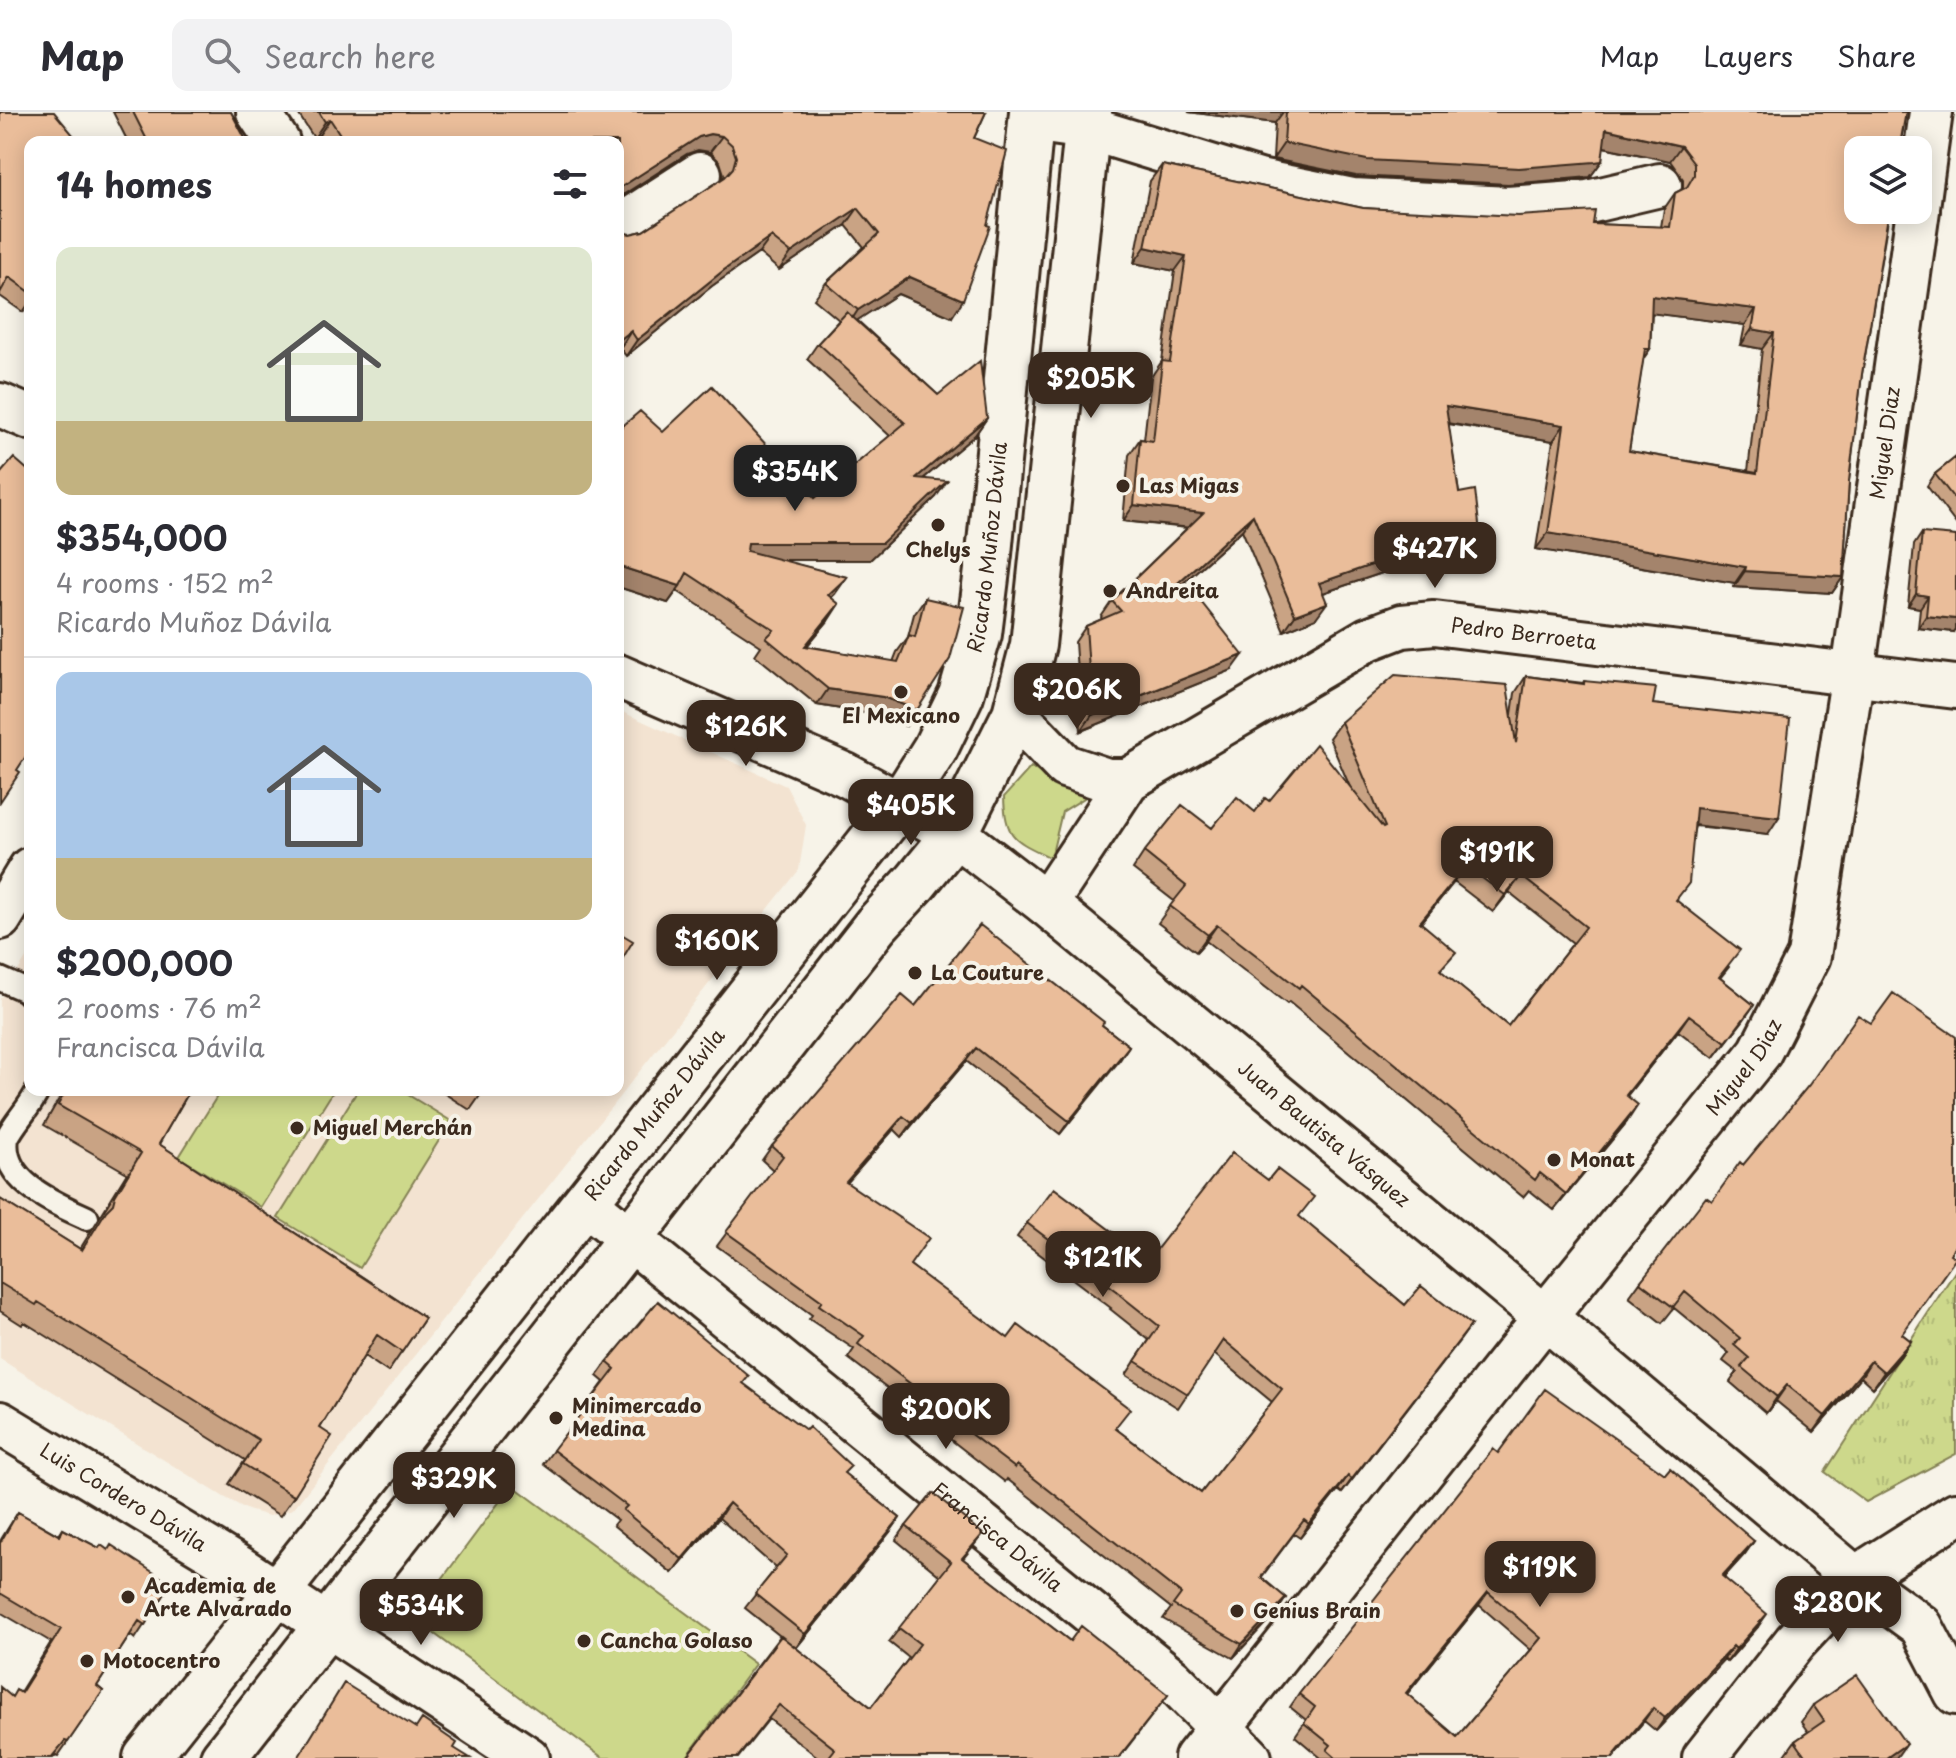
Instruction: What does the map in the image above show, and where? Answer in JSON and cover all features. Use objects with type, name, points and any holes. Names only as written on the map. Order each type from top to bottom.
[{"type":"main road","name":"Ricardo Muñoz Dávila","points":[[146,1758],[901,803],[935,749],[961,695],[979,634],[1032,116]]},
{"type":"main road","points":[[223,1758],[876,925],[955,834],[1015,714],[1033,645],[1088,120]]},
{"type":"street","points":[[258,112],[274,136]]},
{"type":"street","name":"Miguel Diaz","points":[[1928,136],[1931,112]]},
{"type":"street","points":[[1032,116],[1088,120],[1259,181],[1353,200],[1508,208],[1588,202],[1660,185]]},
{"type":"street","points":[[624,223],[700,174]]},
{"type":"street","name":"Miguel Diaz","points":[[1196,1758],[1545,1317],[1760,1052],[1809,956],[1853,673],[1916,224]]},
{"type":"street","points":[[0,405],[24,415]]},
{"type":"street","name":"Pedro Berroeta","points":[[1046,904],[1128,780],[1386,630],[1418,623],[1956,687]]},
{"type":"street","name":"Juan Bautista Vásquez","points":[[624,679],[846,775],[955,834],[1046,904],[1855,1578],[1921,1626],[1956,1693]]},
{"type":"street","points":[[1015,714],[1065,766],[1107,780],[1128,780]]},
{"type":"street","points":[[0,918],[24,879]]},
{"type":"street","name":"Francisca Dávila","points":[[586,1203],[1110,1627],[1172,1679],[1250,1758]]},
{"type":"street","name":"Luis Cordero Dávila","points":[[0,1423],[227,1559],[528,1758]]},
{"type":"street","points":[[1704,1758],[1795,1642],[1855,1578],[1956,1514]]},
{"type":"lane","points":[[0,979],[24,990]]},
{"type":"lane","points":[[34,1096],[7,1138],[2,1155],[7,1171],[29,1191],[87,1218]]},
{"type":"shaded area","name":"Miguel Merchán","points":[[624,713],[786,786],[806,825],[799,870],[624,1091]]},
{"type":"shaded area","name":"Miguel Merchán","points":[[24,961],[24,1096],[620,1096],[293,1509],[269,1516],[248,1510],[224,1497],[0,1359],[0,999]]},
{"type":"green space","points":[[1031,767],[1057,784],[1086,790],[1084,798],[1062,812],[1051,858],[1021,842],[1007,822],[1004,797]]},
{"type":"green space","points":[[217,1096],[330,1096],[261,1207],[179,1157]]},
{"type":"green space","points":[[354,1096],[410,1096],[451,1121],[360,1268],[278,1218]]},
{"type":"green space","points":[[1956,1270],[1956,1454],[1866,1502],[1825,1472]]},
{"type":"green space","name":"Cancha Golaso","points":[[512,1485],[755,1664],[686,1758],[603,1758],[413,1618]]},
{"type":"building","points":[[0,112],[54,112],[74,136],[24,136],[24,288],[9,277],[0,293]]},
{"type":"building","points":[[133,112],[231,112],[244,136],[145,136]]},
{"type":"building","points":[[319,112],[986,112],[974,138],[1007,151],[987,225],[990,226],[963,300],[910,277],[858,310],[826,283],[879,234],[858,208],[791,253],[771,237],[724,270],[637,340],[631,331],[624,336],[624,232],[643,231],[725,177],[733,168],[736,157],[732,145],[722,136],[710,134],[699,137],[624,185],[624,136],[341,136],[330,119],[325,122]]},
{"type":"building","points":[[1286,112],[1906,112],[1902,136],[1844,136],[1844,224],[1887,224],[1862,374],[1849,481],[1843,577],[1745,571],[1746,567],[1548,533],[1564,425],[1446,406],[1459,493],[1475,490],[1481,541],[1412,551],[1319,583],[1327,603],[1295,615],[1253,515],[1170,590],[1186,583],[1243,655],[1092,715],[1086,626],[1121,611],[1112,601],[1203,513],[1134,505],[1140,439],[1153,441],[1162,361],[1170,362],[1186,256],[1145,247],[1162,165],[1363,208],[1518,216],[1595,211],[1593,224],[1670,227],[1675,193],[1687,187],[1694,175],[1694,163],[1681,146],[1606,129],[1602,161],[1519,168],[1367,160],[1284,143]],"holes":[[[1652,296],[1756,309],[1752,329],[1774,333],[1757,473],[1629,451],[1645,349],[1650,349]]]},
{"type":"building","points":[[847,312],[938,395],[980,361],[987,418],[916,478],[947,481],[882,543],[748,543],[747,551],[847,577],[828,595],[839,604],[805,646],[898,662],[909,635],[915,637],[925,598],[964,607],[950,659],[917,710],[883,697],[828,689],[766,638],[774,630],[687,573],[680,586],[624,568],[624,425],[640,411],[663,432],[712,386],[815,498],[905,423],[818,343]]},
{"type":"building","points":[[1956,457],[1956,501],[1935,474]]},
{"type":"building","points":[[14,458],[24,467],[24,759],[17,770],[20,772],[0,802],[0,474]]},
{"type":"building","points":[[1922,533],[1956,536],[1956,619],[1926,616],[1928,596],[1916,594]]},
{"type":"building","points":[[1395,675],[1507,685],[1516,743],[1526,676],[1584,684],[1584,681],[1656,688],[1653,704],[1790,719],[1779,817],[1696,808],[1689,883],[1676,900],[1740,950],[1719,977],[1754,1005],[1726,1042],[1689,1015],[1626,1095],[1638,1105],[1566,1194],[1540,1173],[1535,1180],[1301,985],[1299,988],[1217,925],[1208,935],[1170,906],[1186,886],[1144,852],[1182,805],[1212,828],[1237,797],[1255,812],[1265,798],[1269,801],[1316,744],[1385,827],[1341,722]],"holes":[[[1466,866],[1505,895],[1521,876],[1586,927],[1508,1026],[1440,970],[1456,952],[1420,922]]]},
{"type":"building","points":[[980,925],[1104,1022],[1102,1025],[1129,1046],[1069,1121],[976,1048],[912,1123],[903,1116],[846,1182],[929,1238],[910,1265],[1008,1338],[1018,1325],[1130,1409],[1115,1428],[1201,1493],[1282,1389],[1224,1340],[1188,1394],[1135,1361],[1159,1326],[1027,1223],[1054,1188],[1149,1259],[1232,1153],[1268,1180],[1277,1169],[1314,1197],[1299,1216],[1405,1305],[1421,1286],[1471,1325],[1352,1479],[1348,1476],[1309,1524],[1304,1520],[1261,1577],[1286,1598],[1242,1644],[1173,1605],[1181,1594],[1017,1465],[1015,1468],[947,1416],[949,1413],[858,1344],[864,1336],[819,1305],[822,1301],[726,1232],[783,1156],[772,1146],[902,995],[915,1006]]},
{"type":"building","points":[[624,936],[633,941],[624,956]]},
{"type":"building","points":[[1893,993],[1956,1037],[1956,1245],[1950,1254],[1956,1258],[1902,1334],[1911,1341],[1884,1372],[1871,1361],[1825,1416],[1787,1385],[1777,1397],[1741,1367],[1749,1358],[1734,1345],[1740,1338],[1685,1292],[1673,1307],[1640,1282],[1706,1197],[1712,1201],[1740,1162],[1743,1165],[1809,1085],[1858,1015],[1871,1023]]},
{"type":"building","points":[[63,1096],[187,1096],[159,1144],[425,1318],[402,1352],[377,1335],[320,1428],[332,1436],[294,1496],[243,1464],[259,1440],[38,1302],[36,1305],[0,1283],[0,1199],[82,1250],[113,1204],[141,1153],[58,1105]]},
{"type":"building","points":[[658,1301],[749,1376],[743,1383],[806,1430],[809,1427],[851,1466],[844,1473],[900,1518],[805,1634],[755,1594],[787,1555],[729,1503],[682,1559],[623,1510],[627,1506],[553,1450],[615,1369],[607,1362]]},
{"type":"building","points":[[1545,1389],[1665,1474],[1670,1468],[1754,1541],[1722,1576],[1767,1614],[1665,1718],[1653,1708],[1612,1758],[1336,1758],[1327,1750],[1331,1745],[1304,1723],[1315,1707],[1299,1694],[1493,1449],[1498,1453]],"holes":[[[1488,1592],[1541,1638],[1457,1737],[1406,1693]]]},
{"type":"building","points":[[933,1493],[983,1534],[962,1558],[1070,1641],[1081,1626],[1168,1695],[1118,1758],[828,1758],[835,1749],[779,1705],[737,1758],[687,1758],[781,1636],[871,1707],[920,1644],[899,1628],[951,1562],[906,1526]]},
{"type":"building","points":[[18,1512],[60,1536],[63,1529],[99,1548],[101,1545],[108,1550],[111,1545],[171,1584],[145,1625],[139,1621],[97,1686],[103,1691],[68,1742],[65,1741],[51,1758],[0,1758],[0,1687],[12,1697],[16,1690],[21,1693],[61,1629],[0,1593],[0,1543]]},
{"type":"building","points":[[1857,1675],[1906,1744],[1886,1758],[1804,1758],[1795,1741],[1824,1721],[1813,1705]]},
{"type":"building","points":[[344,1683],[416,1728],[422,1719],[457,1743],[454,1748],[470,1758],[298,1758]]},
{"type":"place","name":"Las Migas","points":[[1123,486]]},
{"type":"place","name":"Chelys","points":[[938,525]]},
{"type":"place","name":"Andreita","points":[[1110,591]]},
{"type":"place","name":"El Mexicano","points":[[901,692]]},
{"type":"place","name":"La Couture","points":[[915,973]]},
{"type":"place","name":"Miguel Merchán","points":[[297,1128]]},
{"type":"place","name":"Monat","points":[[1554,1160]]},
{"type":"place","name":"Minimercado Medina","points":[[556,1418]]},
{"type":"place","name":"Academia de Arte Alvarado","points":[[128,1597]]},
{"type":"place","name":"Genius Brain","points":[[1237,1611]]},
{"type":"place","name":"Cancha Golaso","points":[[584,1641]]},
{"type":"place","name":"Motocentro","points":[[87,1661]]}]
